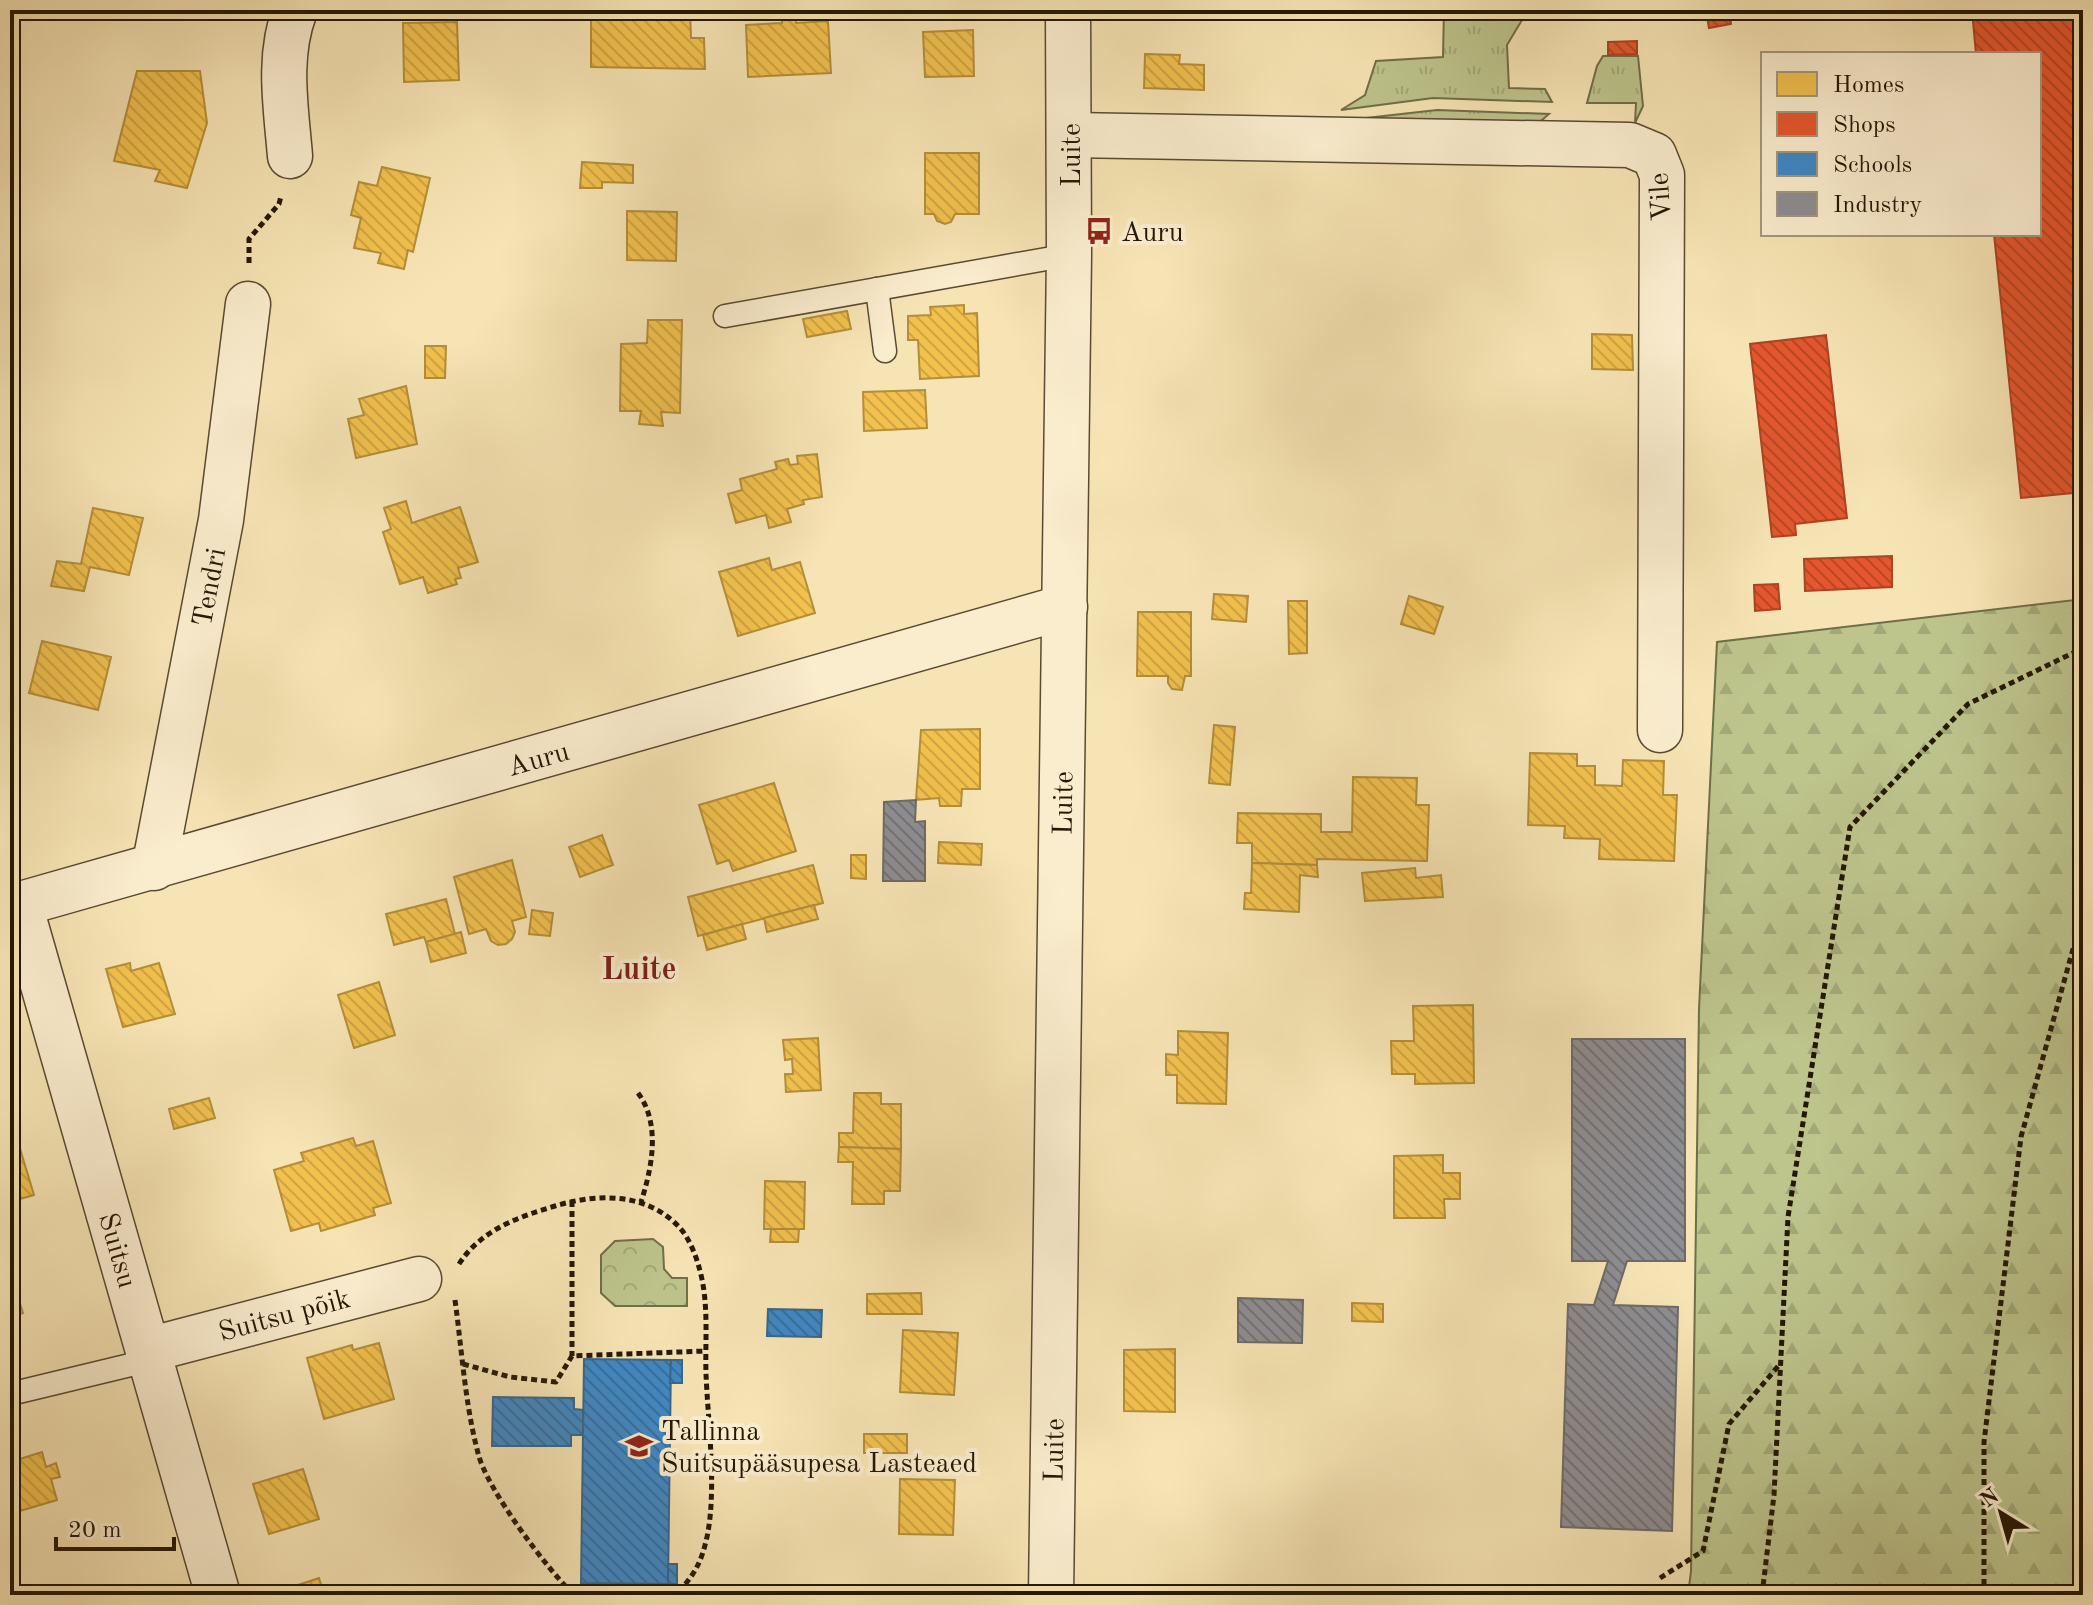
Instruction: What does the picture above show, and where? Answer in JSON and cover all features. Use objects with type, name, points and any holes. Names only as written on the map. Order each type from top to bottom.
[{"type":"street","points":[[290,156],[283,74],[295,10]]},
{"type":"street","name":"Luite","points":[[1051,1595],[1071,135],[1068,10]]},
{"type":"street","name":"Vile","points":[[1071,135],[1630,145],[1654,155],[1662,175],[1660,730]]},
{"type":"street","name":"Tendri","points":[[154,868],[221,520],[248,304]]},
{"type":"street","name":"Auru","points":[[15,906],[1065,607]]},
{"type":"street","name":"Suitsu","points":[[15,906],[150,1355],[218,1595]]},
{"type":"street","name":"Suitsu põik","points":[[150,1355],[443,1280]]},
{"type":"lane","points":[[725,316],[1069,255]]},
{"type":"lane","points":[[877,289],[885,351]]},
{"type":"lane","points":[[10,1394],[150,1355]]},
{"type":"path","points":[[248,304],[249,239],[279,204],[290,156]]},
{"type":"path","points":[[1762,1595],[1774,1495],[1788,1217],[1850,827],[1968,704],[2083,648]]},
{"type":"path","points":[[1984,1595],[1984,1442],[2021,1137],[2083,913]]},
{"type":"path","points":[[638,1093],[646,1103],[651,1122],[651,1169],[641,1202]]},
{"type":"path","points":[[574,1595],[502,1501],[478,1456],[463,1364],[443,1280],[481,1240],[505,1222],[572,1201],[609,1196],[641,1202],[676,1223],[691,1245],[700,1271],[705,1301],[711,1480],[707,1536],[696,1572],[676,1595]]},
{"type":"path","points":[[463,1364],[510,1377],[556,1382],[572,1356],[572,1201]]},
{"type":"path","points":[[572,1356],[706,1351]]},
{"type":"path","points":[[1660,1578],[1703,1551],[1729,1424],[1781,1363]]},
{"type":"path","points":[[563,1584],[564,1595]]},
{"type":"path","points":[[686,1584],[686,1595]]},
{"type":"green space","points":[[1444,10],[1528,10],[1507,45],[1509,88],[1545,89],[1552,102],[1433,98],[1341,110],[1365,95],[1376,61],[1443,57]]},
{"type":"green space","points":[[1603,56],[1638,56],[1643,106],[1635,123],[1636,103],[1587,103],[1597,66]]},
{"type":"green space","points":[[1437,110],[1549,114],[1534,127],[1339,121]]},
{"type":"green space","points":[[2083,599],[2083,1595],[1688,1595],[1691,1571],[1699,1009],[1717,642]]},
{"type":"green space","points":[[653,1239],[663,1247],[664,1269],[672,1278],[687,1278],[687,1306],[615,1306],[601,1293],[601,1255],[615,1241]]},
{"type":"building: Homes","points":[[690,10],[691,38],[704,38],[705,69],[591,67],[591,13]]},
{"type":"building: Homes","points":[[782,16],[796,16],[796,23],[828,21],[831,73],[748,77],[746,25],[782,23]]},
{"type":"building: Homes","points":[[457,22],[459,80],[404,82],[403,23]]},
{"type":"building: Homes","points":[[973,30],[974,76],[925,77],[923,32]]},
{"type":"building: Homes","points":[[1145,54],[1180,55],[1179,64],[1204,65],[1204,90],[1144,88]]},
{"type":"building: Homes","points":[[137,71],[200,71],[207,123],[187,188],[155,181],[160,170],[114,161]]},
{"type":"building: Homes","points":[[925,153],[979,153],[979,214],[955,214],[951,222],[945,224],[937,221],[934,214],[925,214]]},
{"type":"building: Homes","points":[[582,162],[633,165],[633,183],[602,182],[602,188],[580,188]]},
{"type":"building: Homes","points":[[382,167],[430,178],[413,252],[408,250],[404,269],[378,263],[381,253],[354,248],[361,218],[351,215],[359,182],[377,186]]},
{"type":"building: Homes","points":[[627,211],[677,212],[676,261],[627,260]]},
{"type":"building: Homes","points":[[964,305],[964,314],[977,313],[979,376],[920,379],[918,340],[908,340],[908,316],[931,315],[930,307]]},
{"type":"building: Homes","points":[[847,311],[851,329],[807,337],[803,319]]},
{"type":"building: Homes","points":[[648,320],[682,320],[680,413],[661,412],[663,426],[639,424],[641,411],[620,411],[621,344],[647,343]]},
{"type":"building: Homes","points":[[1592,334],[1632,335],[1633,370],[1592,369]]},
{"type":"building: Homes","points":[[425,346],[446,346],[445,378],[425,378]]},
{"type":"building: Homes","points":[[406,386],[417,444],[356,458],[348,419],[364,415],[359,399]]},
{"type":"building: Homes","points":[[925,390],[927,428],[864,431],[863,392]]},
{"type":"building: Homes","points":[[817,454],[822,497],[803,500],[804,504],[787,509],[791,522],[769,528],[766,515],[736,523],[728,494],[742,490],[740,479],[777,469],[775,462],[788,459],[790,465],[798,464],[797,456]]},
{"type":"building: Homes","points":[[406,501],[412,523],[460,507],[478,562],[458,568],[461,578],[455,579],[457,584],[428,593],[423,577],[400,584],[383,532],[391,529],[384,508]]},
{"type":"building: Homes","points":[[93,508],[143,518],[129,575],[90,567],[84,591],[51,586],[57,561],[81,564]]},
{"type":"building: Homes","points":[[769,558],[772,570],[800,562],[815,613],[738,636],[719,572]]},
{"type":"building: Homes","points":[[1214,594],[1248,596],[1246,622],[1212,619]]},
{"type":"building: Homes","points":[[1409,596],[1443,607],[1434,634],[1401,624]]},
{"type":"building: Homes","points":[[1288,601],[1307,601],[1307,653],[1289,654]]},
{"type":"building: Homes","points":[[1138,612],[1191,612],[1191,676],[1185,676],[1182,690],[1172,689],[1168,676],[1137,676]]},
{"type":"building: Homes","points":[[42,641],[111,657],[98,710],[29,693]]},
{"type":"building: Homes","points":[[1214,725],[1235,727],[1230,785],[1209,783]]},
{"type":"building: Homes","points":[[980,729],[980,789],[962,789],[961,806],[940,806],[939,798],[916,800],[921,730]]},
{"type":"building: Homes","points":[[1530,753],[1577,754],[1577,766],[1595,766],[1595,785],[1622,786],[1623,760],[1664,761],[1663,795],[1677,795],[1674,861],[1599,859],[1600,839],[1564,838],[1565,826],[1528,825]]},
{"type":"building: Homes","points":[[1353,777],[1417,778],[1416,805],[1429,805],[1427,861],[1317,859],[1317,865],[1252,863],[1252,843],[1237,843],[1238,813],[1321,814],[1321,832],[1352,832]]},
{"type":"building: Homes","points":[[774,783],[796,851],[733,871],[729,860],[717,864],[699,805]]},
{"type":"building: Homes","points":[[602,835],[613,865],[580,877],[569,847]]},
{"type":"building: Homes","points":[[939,842],[982,844],[981,865],[938,863]]},
{"type":"building: Homes","points":[[851,855],[866,855],[866,879],[851,878]]},
{"type":"building: Homes","points":[[512,860],[526,917],[512,921],[515,932],[512,939],[498,945],[491,941],[486,929],[469,934],[454,877]]},
{"type":"building: Homes","points":[[1252,863],[1317,865],[1318,877],[1300,875],[1299,912],[1244,909],[1245,893],[1251,893]]},
{"type":"building: Homes","points":[[813,865],[823,903],[698,936],[688,897]]},
{"type":"building: Homes","points":[[1415,868],[1416,878],[1441,875],[1443,897],[1365,901],[1362,873]]},
{"type":"building: Homes","points":[[446,899],[455,934],[426,942],[424,937],[394,945],[386,914]]},
{"type":"building: Homes","points":[[814,905],[818,919],[767,932],[764,918]]},
{"type":"building: Homes","points":[[532,910],[553,913],[550,936],[529,934]]},
{"type":"building: Homes","points":[[742,924],[746,939],[707,950],[703,935]]},
{"type":"building: Homes","points":[[461,932],[466,953],[431,962],[426,942]]},
{"type":"building: Homes","points":[[130,963],[131,971],[159,963],[175,1014],[123,1027],[106,969]]},
{"type":"building: Homes","points":[[379,982],[395,1035],[354,1048],[338,995]]},
{"type":"building: Homes","points":[[1473,1005],[1474,1083],[1415,1084],[1415,1074],[1392,1074],[1391,1041],[1414,1041],[1413,1006]]},
{"type":"building: Homes","points":[[1178,1031],[1228,1033],[1226,1104],[1177,1103],[1177,1075],[1166,1075],[1166,1054],[1178,1055]]},
{"type":"building: Homes","points":[[818,1038],[821,1090],[786,1092],[785,1074],[793,1074],[792,1059],[785,1060],[783,1040]]},
{"type":"building: Homes","points":[[854,1093],[881,1093],[881,1104],[901,1104],[901,1149],[839,1147],[839,1133],[853,1133]]},
{"type":"building: Homes","points":[[209,1098],[215,1118],[174,1129],[169,1109]]},
{"type":"building: Homes","points":[[15,1132],[34,1195],[10,1202],[10,1134]]},
{"type":"building: Homes","points":[[353,1138],[356,1146],[373,1141],[391,1203],[373,1208],[375,1215],[321,1231],[319,1223],[291,1231],[274,1170],[304,1161],[301,1153]]},
{"type":"building: Homes","points":[[839,1147],[901,1149],[900,1191],[884,1191],[884,1204],[852,1204],[853,1162],[838,1162]]},
{"type":"building: Homes","points":[[1443,1155],[1443,1173],[1460,1173],[1460,1199],[1444,1199],[1445,1218],[1394,1218],[1394,1156]]},
{"type":"building: Homes","points":[[765,1181],[805,1182],[804,1229],[764,1229]]},
{"type":"building: Homes","points":[[771,1229],[799,1229],[798,1242],[770,1242]]},
{"type":"building: Homes","points":[[16,1291],[23,1313],[13,1316],[15,1322],[10,1324],[10,1293]]},
{"type":"building: Homes","points":[[921,1293],[922,1314],[867,1314],[867,1294]]},
{"type":"building: Homes","points":[[1352,1303],[1383,1304],[1383,1322],[1352,1321]]},
{"type":"building: Homes","points":[[903,1330],[958,1333],[954,1395],[900,1392]]},
{"type":"building: Homes","points":[[379,1343],[394,1399],[324,1419],[307,1358],[352,1345],[353,1350]]},
{"type":"building: Homes","points":[[1175,1349],[1175,1412],[1124,1411],[1124,1350]]},
{"type":"building: Homes","points":[[864,1434],[907,1434],[907,1453],[864,1453]]},
{"type":"building: Homes","points":[[42,1452],[46,1467],[56,1463],[60,1477],[51,1479],[57,1500],[10,1514],[10,1462]]},
{"type":"building: Homes","points":[[303,1469],[319,1519],[269,1534],[253,1484]]},
{"type":"building: Homes","points":[[900,1479],[955,1480],[953,1535],[899,1534]]},
{"type":"building: Homes","points":[[319,1578],[324,1595],[297,1595],[295,1586]]},
{"type":"building: Shops","points":[[1972,10],[2083,10],[2083,492],[2021,498],[1994,236],[2041,236],[2041,52],[1976,52]]},
{"type":"building: Shops","points":[[1730,15],[1731,24],[1709,28],[1707,17]]},
{"type":"building: Shops","points":[[1637,41],[1637,54],[1608,55],[1608,42]]},
{"type":"building: Shops","points":[[1826,335],[1847,518],[1795,524],[1796,535],[1772,537],[1750,344]]},
{"type":"building: Shops","points":[[1892,556],[1892,587],[1805,591],[1804,559]]},
{"type":"building: Shops","points":[[1778,584],[1780,609],[1755,611],[1754,585]]},
{"type":"building: Schools","points":[[768,1309],[822,1310],[821,1337],[767,1336]]},
{"type":"building: Schools","points":[[584,1359],[671,1360],[668,1584],[581,1583]]},
{"type":"building: Schools","points":[[671,1360],[682,1360],[682,1383],[670,1383]]},
{"type":"building: Schools","points":[[493,1397],[574,1398],[574,1409],[583,1410],[583,1435],[571,1435],[571,1446],[492,1446]]},
{"type":"building: Schools","points":[[668,1564],[677,1564],[677,1584],[668,1584]]},
{"type":"building: Industry","points":[[916,800],[915,822],[925,821],[925,881],[883,881],[884,802]]},
{"type":"building: Industry","points":[[1572,1039],[1685,1039],[1685,1261],[1627,1261],[1613,1305],[1678,1307],[1672,1531],[1561,1527],[1568,1304],[1594,1305],[1608,1261],[1572,1261]]},
{"type":"building: Industry","points":[[1238,1298],[1303,1300],[1302,1343],[1238,1342]]},
{"type":"place","name":"Auru","points":[[1099,231]]},
{"type":"place","name":"Tallinna Suitsupääsupesa Lasteaed","points":[[639,1446]]},
{"type":"district","name":"Luite","points":[[639,968]]}]
